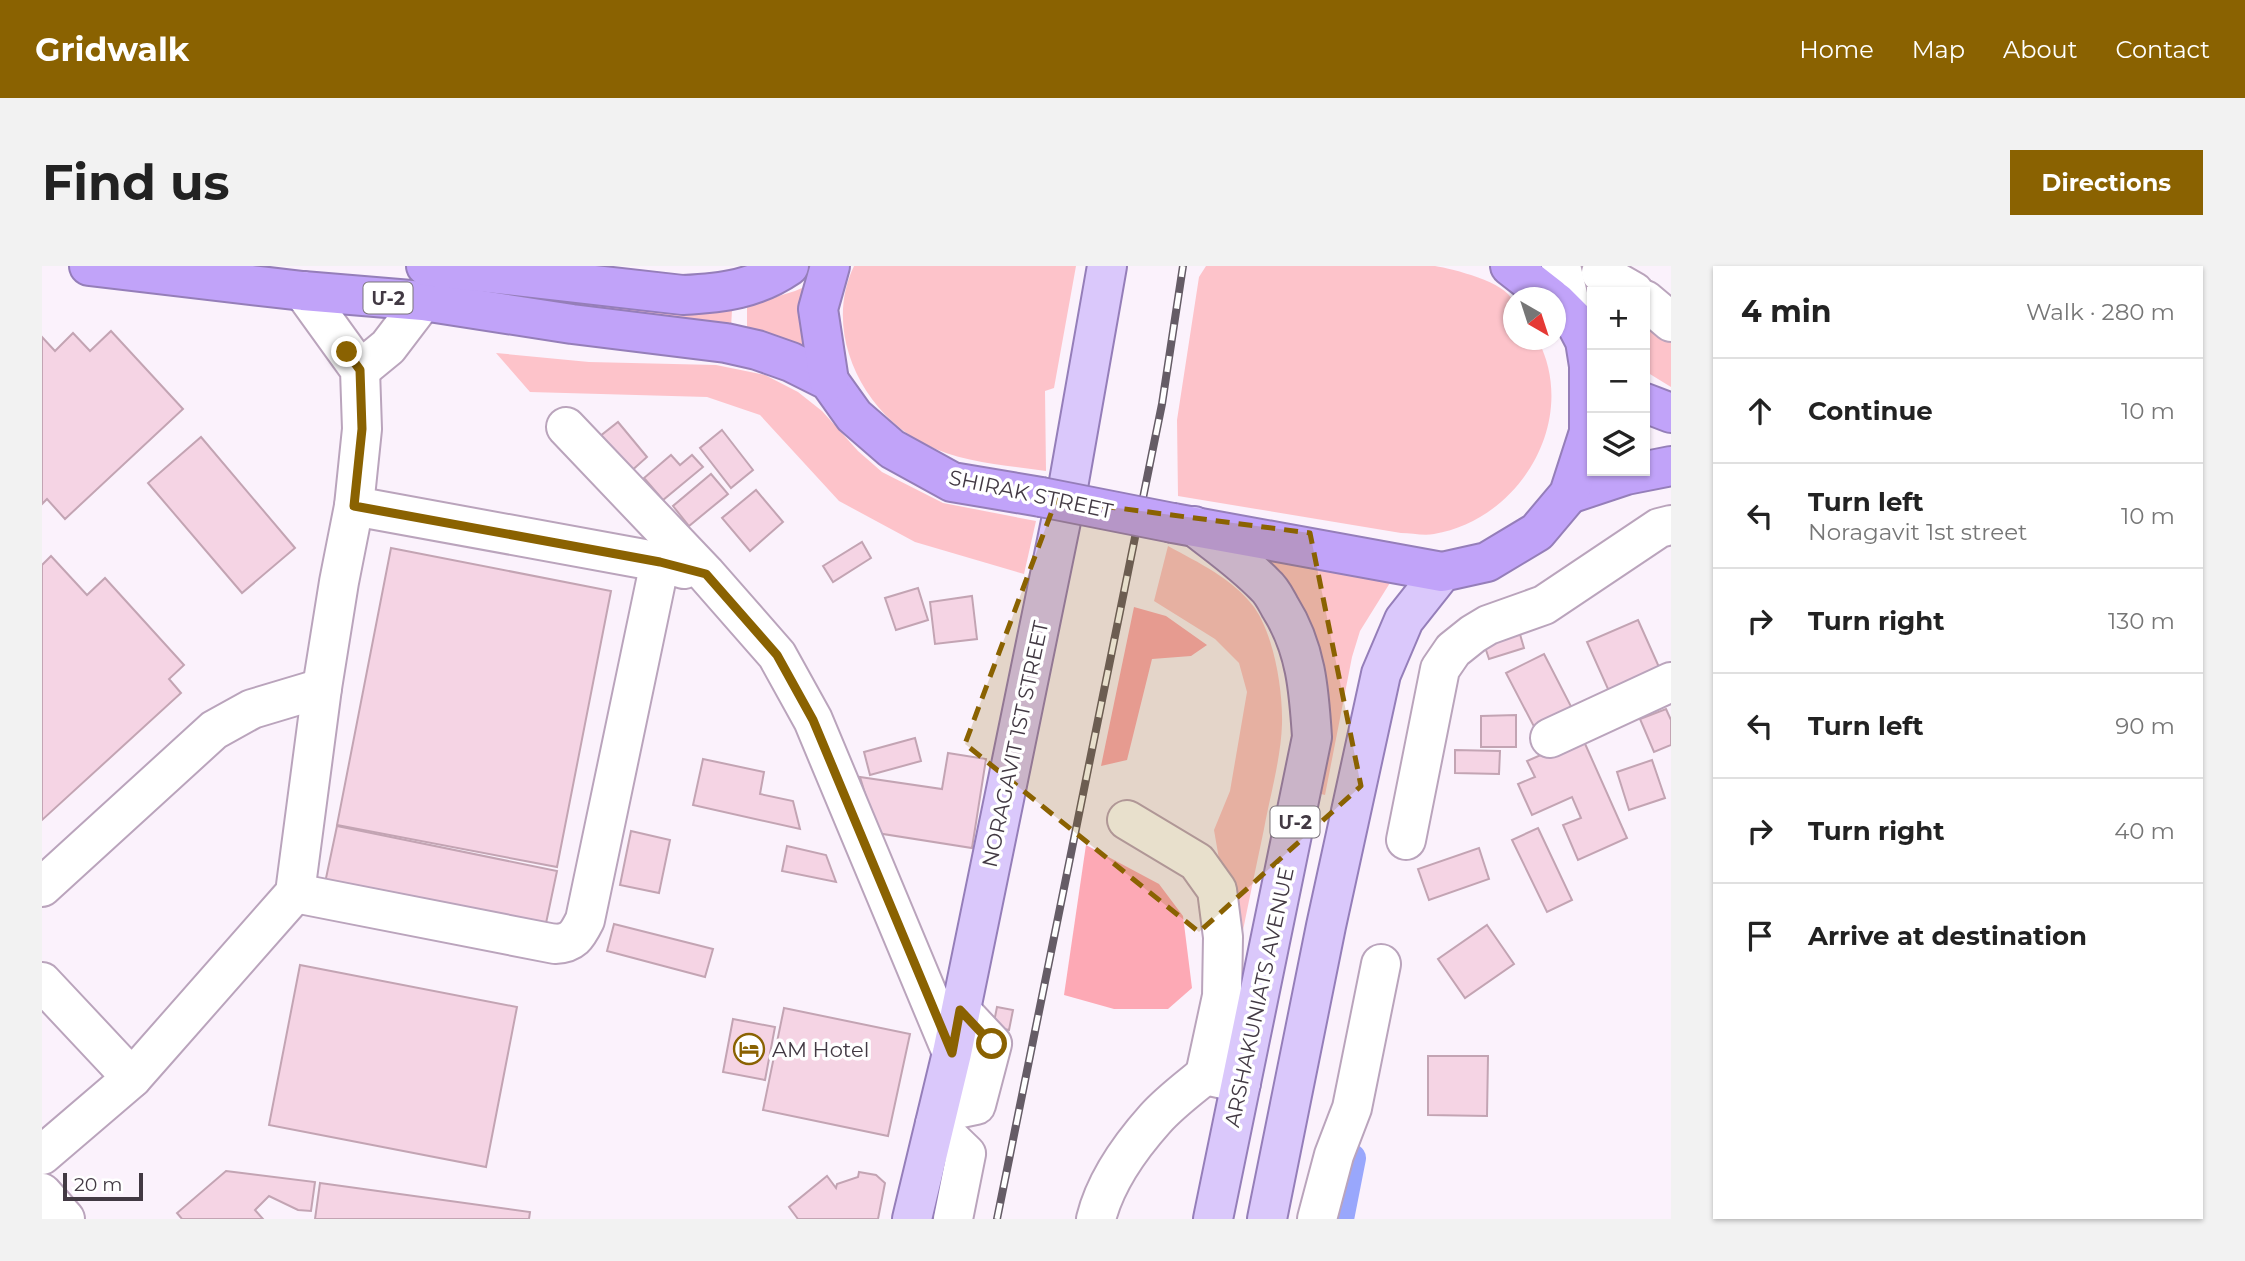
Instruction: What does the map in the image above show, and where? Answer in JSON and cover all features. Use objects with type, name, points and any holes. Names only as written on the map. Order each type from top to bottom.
[{"type":"highway","name":"SHIRAK STREET","points":[[89,266],[303,291],[425,283],[683,295],[722,293],[768,280],[789,266]]},
{"type":"highway","name":"Մ-2","points":[[829,381],[818,309],[830,266]]},
{"type":"highway","points":[[1510,266],[1536,287]]},
{"type":"highway","name":"SHIRAK STREET","points":[[425,283],[572,324],[726,343],[791,362],[829,381],[855,416],[892,449],[952,482],[1443,572],[1487,562],[1537,532],[1569,494],[1589,432],[1590,413]]},
{"type":"highway","name":"SHIRAK STREET","points":[[1566,315],[1585,341],[1587,350]]},
{"type":"highway","points":[[1650,405],[1671,413]]},
{"type":"highway","points":[[1569,494],[1626,475],[1671,466]]},
{"type":"main road","name":"NORAGAVIT 1ST STREET","points":[[912,1219],[952,1053],[1068,487],[1107,266]]},
{"type":"main road","name":"ARSHAKUNIATS AVENUE","points":[[1183,525],[1268,587],[1298,640],[1310,691],[1311,737],[1223,1079],[1213,1219]]},
{"type":"main road","name":"Մ-2","points":[[1267,1219],[1326,926],[1381,674],[1404,620],[1443,572]]},
{"type":"street","points":[[1560,287],[1561,266]]},
{"type":"street","points":[[1601,272],[1626,287]]},
{"type":"street","points":[[360,370],[388,346],[425,283]]},
{"type":"street","points":[[42,1155],[132,1078],[295,893],[322,688],[354,506],[362,429],[360,370],[303,291]]},
{"type":"street","points":[[1650,304],[1671,322]]},
{"type":"street","points":[[566,427],[706,574],[777,655],[813,720],[952,1053]]},
{"type":"street","points":[[354,506],[660,562],[706,574]]},
{"type":"street","points":[[1406,840],[1440,669],[1453,650],[1488,625],[1544,605],[1659,528],[1671,525]]},
{"type":"street","points":[[295,893],[555,944],[566,943],[577,937],[585,920],[660,562]]},
{"type":"street","points":[[1550,738],[1671,682]]},
{"type":"street","points":[[42,887],[214,730],[252,709],[322,688]]},
{"type":"street","points":[[1096,1219],[1123,1161],[1156,1118],[1223,1079],[1223,937],[1217,890],[1197,862],[1127,820]]},
{"type":"street","points":[[1317,1219],[1334,1154],[1352,1108],[1381,964]]},
{"type":"street","points":[[42,982],[132,1078]]},
{"type":"street","points":[[953,1219],[966,1154],[936,1119],[976,1105],[992,1044],[960,1010]]},
{"type":"street","points":[[1283,1143],[1334,1154]]},
{"type":"street","points":[[42,1193],[65,1219]]},
{"type":"highlighted area","points":[[1056,500],[1310,533],[1361,786],[1199,932],[965,744]]},
{"type":"shaded area","points":[[854,266],[1076,266],[1054,388],[1045,391],[1046,471],[984,462],[939,450],[903,430],[883,412],[854,368],[846,343],[843,317],[845,291]]},
{"type":"shaded area","points":[[1206,266],[1435,266],[1490,282],[1503,290],[1503,350],[1542,350],[1549,371],[1551,402],[1546,433],[1534,461],[1516,487],[1493,509],[1465,525],[1430,535],[1401,533],[1178,496],[1177,420],[1199,277]]},
{"type":"shaded area","points":[[818,281],[816,357],[747,329],[747,306]]},
{"type":"shaded area","points":[[439,288],[689,311],[732,310],[731,328]]},
{"type":"shaded area","points":[[1650,326],[1671,342],[1671,387],[1650,374]]},
{"type":"shaded area","points":[[496,353],[589,362],[716,365],[765,375],[798,392],[822,411],[858,451],[882,472],[943,503],[1036,521],[1024,574],[915,542],[839,501],[760,415],[707,397],[530,392]]},
{"type":"shaded area","points":[[1168,546],[1225,579],[1254,607],[1267,632],[1279,679],[1282,710],[1280,750],[1229,1001],[1228,911],[1214,830],[1230,791],[1247,692],[1239,663],[1215,639],[1154,601]]},
{"type":"shaded area","points":[[1264,557],[1393,578],[1360,631],[1352,657],[1325,795],[1317,793]]},
{"type":"shaded area","points":[[1134,607],[1166,616],[1207,645],[1191,656],[1152,659],[1127,760],[1101,766]]},
{"type":"shaded area","points":[[1086,845],[1159,884],[1183,916],[1192,988],[1168,1009],[1114,1009],[1064,995]]},
{"type":"building","points":[[111,331],[183,409],[65,519],[47,499],[42,504],[42,337],[55,351],[73,333],[90,351]]},
{"type":"building","points":[[618,422],[647,457],[629,473],[599,437]]},
{"type":"building","points":[[722,430],[753,470],[731,488],[700,448]]},
{"type":"building","points":[[201,437],[295,548],[242,593],[148,483]]},
{"type":"building","points":[[671,455],[680,465],[692,455],[703,467],[663,500],[644,478]]},
{"type":"building","points":[[711,474],[728,494],[689,526],[673,506]]},
{"type":"building","points":[[756,490],[783,522],[750,551],[722,518]]},
{"type":"building","points":[[862,542],[871,558],[833,582],[823,566]]},
{"type":"building","points":[[391,548],[611,591],[557,867],[337,825]]},
{"type":"building","points":[[51,556],[87,595],[105,578],[184,665],[169,679],[181,693],[42,820],[42,565]]},
{"type":"building","points":[[918,588],[928,620],[896,630],[885,598]]},
{"type":"building","points":[[972,596],[977,639],[935,644],[930,602]]},
{"type":"building","points":[[1638,620],[1663,676],[1612,698],[1587,642]]},
{"type":"building","points":[[1517,624],[1524,648],[1489,659],[1481,635]]},
{"type":"building","points":[[1544,654],[1578,720],[1541,740],[1506,673]]},
{"type":"building","points":[[1666,709],[1671,720],[1671,745],[1654,752],[1640,719]]},
{"type":"building","points":[[1516,715],[1516,747],[1481,747],[1481,716]]},
{"type":"building","points":[[1582,737],[1627,838],[1578,860],[1563,825],[1581,818],[1572,797],[1532,815],[1518,784],[1535,777],[1527,761]]},
{"type":"building","points":[[915,738],[921,761],[870,775],[864,752]]},
{"type":"building","points":[[1455,750],[1500,751],[1499,774],[1455,773]]},
{"type":"building","points":[[948,753],[986,759],[972,848],[877,833],[860,777],[942,789]]},
{"type":"building","points":[[703,759],[764,772],[760,794],[793,801],[800,829],[693,805]]},
{"type":"building","points":[[1652,760],[1665,798],[1629,810],[1617,772]]},
{"type":"building","points":[[337,826],[557,871],[545,928],[325,883]]},
{"type":"building","points":[[1538,828],[1572,900],[1547,912],[1512,840]]},
{"type":"building","points":[[631,831],[670,840],[659,893],[620,885]]},
{"type":"building","points":[[787,846],[826,855],[836,882],[782,871]]},
{"type":"building","points":[[1479,848],[1489,879],[1429,900],[1418,869]]},
{"type":"building","points":[[614,924],[713,949],[705,977],[607,951]]},
{"type":"building","points":[[1487,925],[1514,964],[1465,998],[1438,959]]},
{"type":"building","points":[[300,965],[517,1007],[486,1167],[269,1125]]},
{"type":"building","points":[[997,1007],[1013,1010],[1009,1030],[993,1027]]},
{"type":"building","points":[[784,1008],[910,1034],[888,1136],[763,1110]]},
{"type":"building","name":"AM Hotel","points":[[733,1019],[775,1027],[765,1080],[723,1072]]},
{"type":"building","points":[[1428,1056],[1488,1056],[1487,1116],[1428,1115]]},
{"type":"building","points":[[226,1171],[315,1182],[311,1211],[298,1210],[269,1196],[255,1210],[263,1219],[182,1219],[177,1213]]},
{"type":"building","points":[[859,1172],[876,1175],[885,1183],[878,1219],[798,1219],[789,1207],[827,1176],[836,1188],[837,1184],[858,1177]]},
{"type":"building","points":[[320,1183],[530,1212],[529,1219],[315,1219]]},
{"type":"waterway","points":[[1340,1219],[1352,1158]]},
{"type":"railway","points":[[997,1219],[1162,404],[1183,266]]},
{"type":"place","name":"AM Hotel","points":[[749,1049]]},
{"type":"route","points":[[347,352],[360,370],[362,429],[354,506],[660,562],[706,574],[777,655],[813,720],[952,1053],[960,1010],[992,1044]]}]
